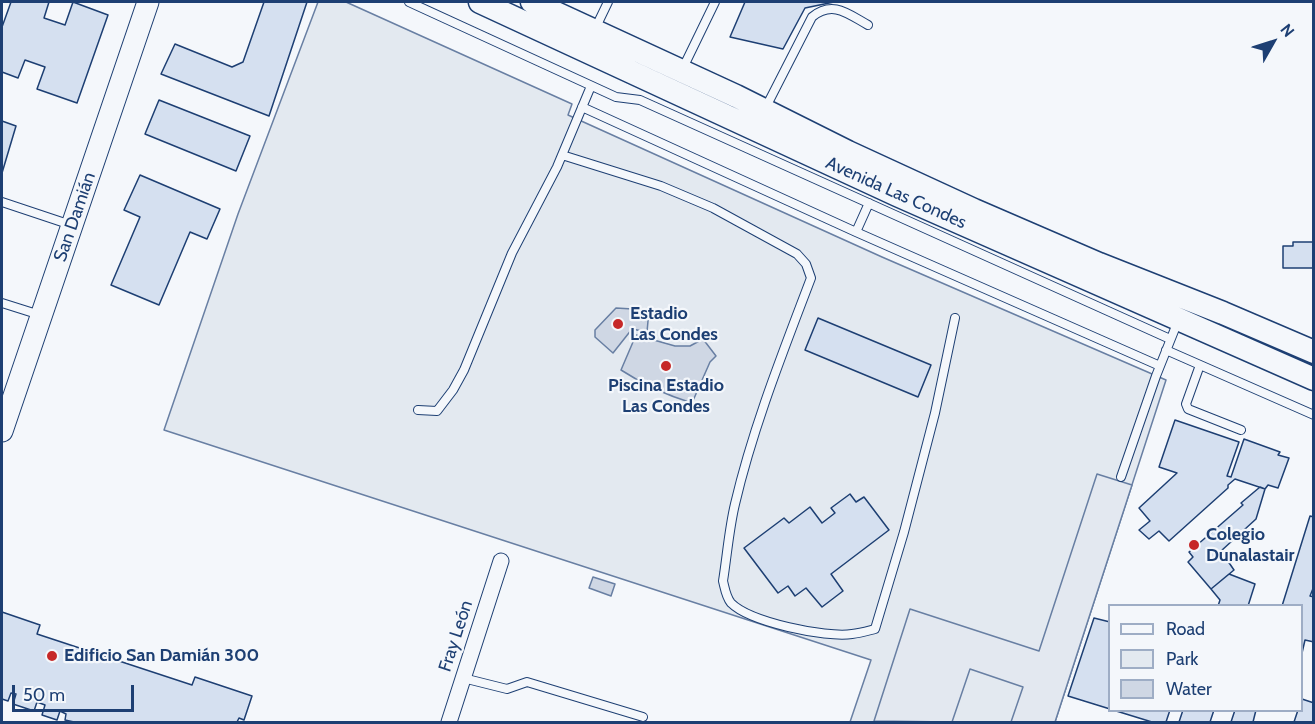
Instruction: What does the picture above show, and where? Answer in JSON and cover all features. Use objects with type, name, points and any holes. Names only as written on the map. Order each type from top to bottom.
[{"type":"main road","name":"San Damián","points":[[2,431],[148,2]]},
{"type":"main road","name":"Avenida Las Condes","points":[[480,2],[897,195],[1174,330],[1314,379]]},
{"type":"main road","name":"Avenida Las Condes","points":[[532,2],[682,70],[848,152],[974,210],[1314,352]]},
{"type":"street","name":"Fray León","points":[[449,723],[501,561]]},
{"type":"lane","points":[[410,2],[616,97],[640,100],[868,203],[1174,330],[1121,477]]},
{"type":"lane","points":[[594,30],[608,2]]},
{"type":"lane","points":[[682,70],[715,2]]},
{"type":"lane","points":[[765,110],[812,17],[820,11],[834,8],[868,25]]},
{"type":"lane","points":[[418,410],[437,411],[453,390],[464,370],[512,253],[562,155],[591,86]]},
{"type":"lane","points":[[582,107],[856,232],[1160,366]]},
{"type":"lane","points":[[562,155],[661,186],[713,208],[797,254],[806,264],[811,278],[796,314],[751,447],[735,505],[723,581],[730,602],[759,619],[832,634],[852,634],[875,629],[904,532],[932,424],[955,318]]},
{"type":"lane","points":[[2,202],[72,225]]},
{"type":"lane","points":[[856,232],[868,203]]},
{"type":"lane","points":[[2,303],[42,315]]},
{"type":"lane","points":[[1166,350],[1314,415]]},
{"type":"lane","points":[[1200,365],[1186,404],[1188,409],[1241,430]]},
{"type":"lane","points":[[464,678],[507,689],[527,682],[643,717]]},
{"type":"green space","name":"Estadio Las Condes","points":[[318,2],[346,2],[572,104],[568,115],[882,257],[1166,380],[1055,722],[850,722],[871,660],[164,430],[238,214]]},
{"type":"shaded area","points":[[1097,474],[1132,485],[1055,722],[1011,722],[1023,687],[970,669],[952,722],[874,721],[910,609],[1039,651]]},
{"type":"water","points":[[616,308],[649,310],[647,332],[632,329],[613,353],[595,337],[595,330]]},
{"type":"water","name":"Piscina Estadio Las Condes","points":[[636,335],[675,346],[690,346],[703,339],[716,356],[710,362],[692,403],[655,389],[621,370]]},
{"type":"water","points":[[593,577],[615,584],[611,596],[589,588]]},
{"type":"building","points":[[11,2],[49,2],[44,18],[65,25],[73,2],[108,15],[77,103],[37,89],[45,67],[25,60],[18,78],[2,72],[2,27]]},
{"type":"building","points":[[264,2],[307,2],[269,116],[161,74],[175,44],[232,67],[243,62]]},
{"type":"building","points":[[745,2],[834,2],[805,8],[783,49],[730,37]]},
{"type":"building","points":[[159,100],[250,136],[236,171],[145,134]]},
{"type":"building","points":[[2,121],[16,126],[2,173]]},
{"type":"building","points":[[140,175],[220,209],[207,239],[190,232],[159,305],[111,285],[140,217],[124,210]]},
{"type":"building","points":[[1293,242],[1314,242],[1314,268],[1283,268],[1283,246],[1293,246]]},
{"type":"building","points":[[818,318],[931,365],[918,397],[805,350]]},
{"type":"building","points":[[1175,420],[1239,442],[1227,476],[1231,477],[1244,439],[1280,452],[1278,455],[1289,458],[1278,488],[1268,485],[1265,489],[1235,479],[1169,541],[1159,531],[1149,539],[1139,530],[1150,521],[1139,508],[1177,473],[1159,467]]},
{"type":"building","points":[[1260,487],[1265,489],[1256,519],[1221,551],[1234,570],[1211,589],[1188,562],[1193,557],[1189,552]]},
{"type":"building","points":[[850,494],[856,502],[864,497],[889,530],[831,574],[843,591],[822,607],[806,588],[795,596],[788,586],[778,593],[744,548],[784,518],[789,523],[810,507],[822,523],[835,513],[831,508]]},
{"type":"building","points":[[1310,516],[1314,517],[1314,586],[1310,596],[1314,597],[1314,642],[1305,640],[1303,649],[1303,604],[1283,604]]},
{"type":"building","points":[[1229,574],[1255,584],[1249,604],[1219,604],[1220,600],[1211,589]]},
{"type":"building","name":"Edificio San Damián 300","points":[[2,612],[40,625],[37,634],[192,685],[195,677],[252,696],[244,720],[239,718],[237,722],[74,722],[65,720],[66,714],[60,711],[57,720],[42,715],[45,705],[37,702],[34,711],[13,704],[16,694],[11,693],[8,701],[2,699]]},
{"type":"building","points":[[1094,618],[1108,622],[1108,708],[1068,696]]},
{"type":"building","points":[[1303,699],[1314,703],[1314,722],[1294,722],[1297,712],[1303,712]]},
{"type":"building","points":[[1120,712],[1169,712],[1166,722],[1152,722]]},
{"type":"building","points":[[1182,712],[1213,712],[1210,722],[1179,722]]},
{"type":"building","points":[[1234,712],[1256,712],[1253,722],[1231,722]]},
{"type":"place","name":"Estadio Las Condes","points":[[618,324]]},
{"type":"place","name":"Piscina Estadio Las Condes","points":[[666,366]]},
{"type":"place","name":"Colegio Dunalastair","points":[[1194,545]]},
{"type":"place","name":"Edificio San Damián 300","points":[[52,656]]}]
